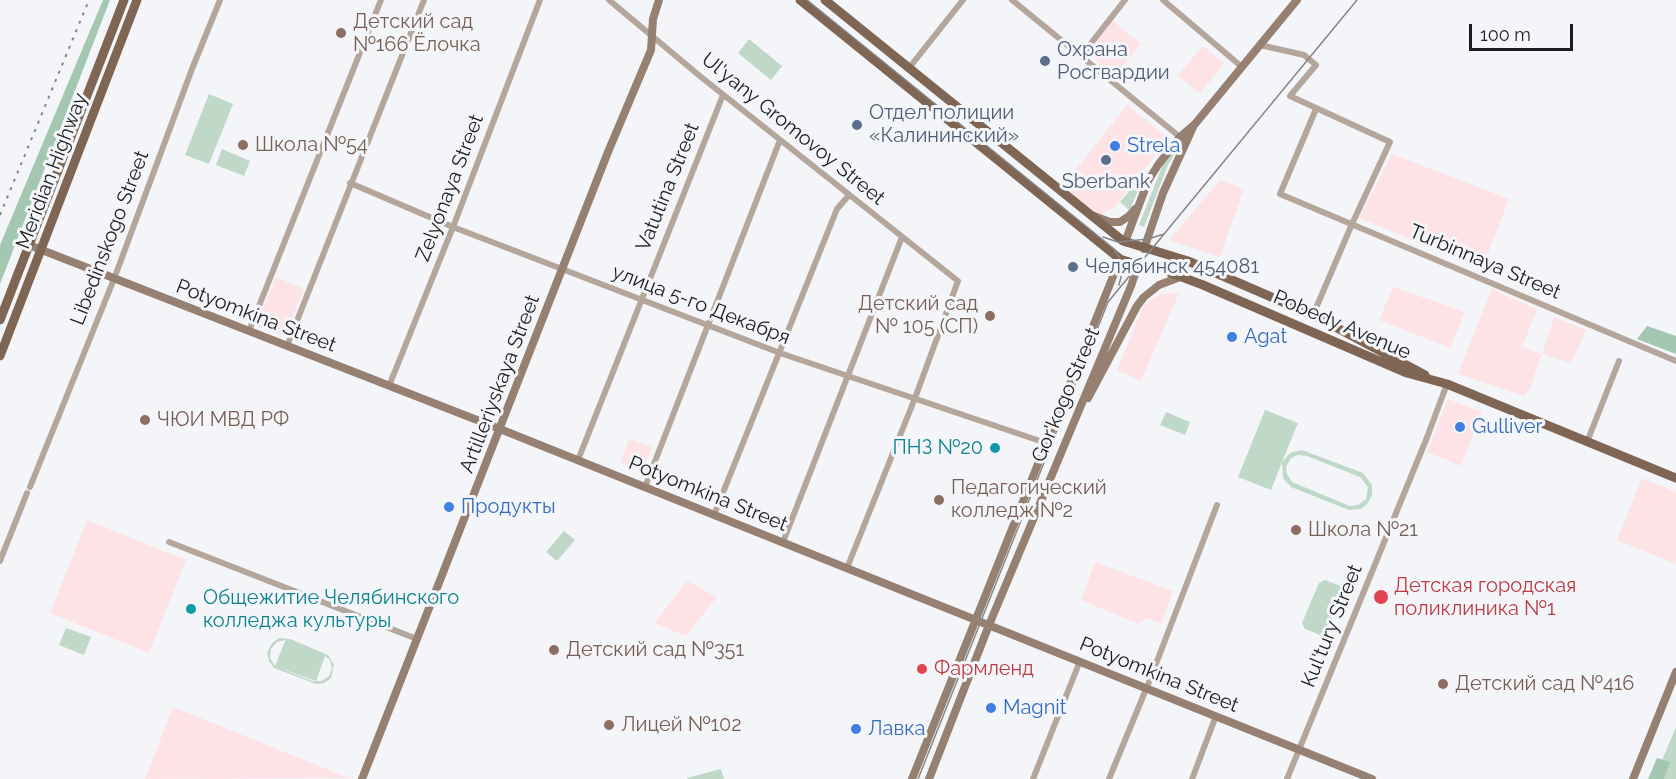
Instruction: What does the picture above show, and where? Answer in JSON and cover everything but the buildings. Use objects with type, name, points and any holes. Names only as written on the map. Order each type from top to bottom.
[{"type":"main road","name":"Meridian Highway","points":[[0,320],[124,0]]},
{"type":"main road","name":"Meridian Highway","points":[[0,356],[137,0]]},
{"type":"main road","name":"Pobedy Avenue","points":[[800,0],[1120,259],[1138,266],[1158,268],[1407,373],[1447,384],[1676,478]]},
{"type":"main road","name":"Pobedy Avenue","points":[[825,0],[1125,242],[1188,261],[1313,315],[1411,366],[1430,379]]},
{"type":"main road","name":"Gor'kogo Street","points":[[1120,259],[1125,242]]},
{"type":"main road","name":"Gor'kogo Street","points":[[1138,266],[1144,249]]},
{"type":"street","name":"Libedinskogo Street","points":[[0,561],[114,279],[188,79],[220,0]]},
{"type":"street","points":[[249,332],[381,0]]},
{"type":"street","points":[[287,346],[424,0]]},
{"type":"street","name":"Zelyonaya Street","points":[[389,386],[540,0]]},
{"type":"street","name":"Ul'yany Gromovoy Street","points":[[609,0],[723,95],[958,281],[915,398]]},
{"type":"street","name":"Artilleriyskaya Street","points":[[362,779],[651,50],[653,19],[659,0]]},
{"type":"street","points":[[909,68],[963,0]]},
{"type":"street","points":[[1012,0],[1180,137]]},
{"type":"street","points":[[1081,56],[1125,0]]},
{"type":"street","points":[[1163,0],[1242,67]]},
{"type":"street","name":"Gor'kogo Street","points":[[1125,242],[1158,165],[1180,137],[1195,124],[1297,0]]},
{"type":"street","points":[[1260,45],[1304,56],[1316,65],[1290,96],[1390,141],[1313,315]]},
{"type":"street","name":"Vatutina Street","points":[[578,460],[723,95]]},
{"type":"street","name":"Turbinnaya Street","points":[[1316,109],[1280,194],[1676,361]]},
{"type":"street","name":"Gor'kogo Street","points":[[1144,249],[1163,193],[1195,124]]},
{"type":"street","points":[[645,487],[780,140]]},
{"type":"street","name":"улица 5-го Декабря","points":[[350,183],[453,227],[780,353],[1046,443]]},
{"type":"street","points":[[714,515],[837,209],[849,195]]},
{"type":"street","name":"Gor'kogo Street","points":[[1090,215],[1110,222],[1120,222],[1129,216],[1142,199]]},
{"type":"street","points":[[783,542],[902,237]]},
{"type":"street","name":"Potyomkina Street","points":[[29,245],[578,460],[1372,779]]},
{"type":"street","name":"Gor'kogo Street","points":[[912,779],[1120,259]]},
{"type":"street","name":"Gor'kogo Street","points":[[929,779],[989,625],[1138,266]]},
{"type":"street","points":[[1079,410],[1092,393],[1137,306],[1159,285],[1180,277]]},
{"type":"street","points":[[1587,442],[1619,361]]},
{"type":"street","name":"Kul'tury Street","points":[[1287,779],[1447,384]]},
{"type":"street","points":[[847,568],[915,398]]},
{"type":"street","points":[[1022,502],[1037,509]]},
{"type":"street","points":[[1109,779],[1217,505]]},
{"type":"street","points":[[170,542],[417,639]]},
{"type":"street","points":[[1034,779],[1080,661]]},
{"type":"street","points":[[1633,779],[1676,672]]},
{"type":"street","points":[[1192,779],[1216,716]]},
{"type":"shaded area","points":[[1112,20],[1141,44],[1116,75],[1087,53]]},
{"type":"shaded area","points":[[1203,46],[1224,63],[1200,94],[1178,75]]},
{"type":"shaded area","points":[[1127,105],[1169,138],[1115,207],[1099,215],[1061,188]]},
{"type":"shaded area","points":[[1392,154],[1509,199],[1482,268],[1359,218]]},
{"type":"shaded area","points":[[1220,180],[1244,189],[1220,257],[1169,240]]},
{"type":"shaded area","points":[[276,277],[304,289],[284,336],[256,325]]},
{"type":"shaded area","points":[[1393,287],[1465,312],[1450,348],[1379,320]]},
{"type":"shaded area","points":[[1492,289],[1537,310],[1522,347],[1542,354],[1530,388],[1524,396],[1458,374]]},
{"type":"shaded area","points":[[1179,293],[1141,381],[1117,370],[1142,309],[1149,301],[1161,294]]},
{"type":"shaded area","points":[[1554,317],[1586,330],[1571,363],[1542,354]]},
{"type":"shaded area","points":[[1448,399],[1482,412],[1461,466],[1427,452]]},
{"type":"shaded area","points":[[629,439],[652,447],[643,471],[621,462]]},
{"type":"shaded area","points":[[1642,478],[1676,492],[1676,564],[1617,540]]},
{"type":"shaded area","points":[[87,520],[186,560],[149,653],[50,613]]},
{"type":"shaded area","points":[[1095,562],[1173,591],[1162,624],[1147,618],[1139,624],[1081,600]]},
{"type":"shaded area","points":[[687,581],[717,597],[686,636],[654,623]]},
{"type":"shaded area","points":[[173,707],[344,776],[354,778],[145,779]]},
{"type":"green space","points":[[103,0],[110,0],[0,284],[0,245]]},
{"type":"green space","points":[[749,39],[782,66],[771,80],[738,53]]},
{"type":"green space","points":[[209,94],[233,104],[209,164],[185,155]]},
{"type":"green space","points":[[1187,134],[1168,165],[1144,227],[1139,225],[1163,164]]},
{"type":"green space","points":[[222,149],[250,161],[244,176],[216,165]]},
{"type":"green space","points":[[1147,170],[1130,209],[1128,209],[1120,202]]},
{"type":"green space","points":[[1647,326],[1676,336],[1676,354],[1637,339]]},
{"type":"green space","points":[[1265,410],[1298,423],[1271,490],[1238,477]]},
{"type":"green space","points":[[1166,412],[1190,422],[1185,435],[1160,425]]},
{"type":"green space","points":[[1302,450],[1363,473],[1372,485],[1372,495],[1361,509],[1349,510],[1291,487],[1283,478],[1282,462],[1290,453]],"holes":[[[1298,455],[1307,456],[1360,477],[1368,487],[1366,499],[1358,505],[1350,506],[1292,482],[1286,467],[1291,458]]]},
{"type":"green space","points":[[564,531],[575,540],[557,561],[546,552]]},
{"type":"green space","points":[[1325,580],[1341,586],[1343,592],[1327,631],[1320,635],[1305,629],[1302,623],[1319,583]]},
{"type":"green space","points":[[66,628],[91,637],[84,655],[59,645]]},
{"type":"green space","points":[[279,638],[290,639],[328,655],[334,665],[331,678],[324,683],[316,684],[274,668],[267,653],[272,643]],"holes":[[[285,641],[275,666],[270,658],[271,649],[277,642]],[[325,656],[330,660],[332,669],[329,676],[322,681],[316,681]],[[277,667],[316,681],[312,681]]]},
{"type":"green space","points":[[1676,727],[1676,779],[1654,779]]},
{"type":"green space","points":[[1657,758],[1670,762],[1664,779],[1648,779]]},
{"type":"green space","points":[[721,769],[724,779],[687,778]]},
{"type":"tram line","points":[[807,0],[1114,249],[1124,265],[1119,285]]},
{"type":"tram line","points":[[918,779],[1108,302],[1357,0]]},
{"type":"tram line","points":[[1103,237],[1118,242],[1148,239],[1164,234]]},
{"type":"railway","points":[[0,215],[89,0]]},
{"type":"place","name":"Детский сад №166 Ёлочка","points":[[341,33]]},
{"type":"place","name":"Охрана Росгвардии","points":[[1045,61]]},
{"type":"place","name":"Отдел полиции «Калининский»","points":[[857,125]]},
{"type":"place","name":"Школа №54","points":[[243,145]]},
{"type":"place","name":"Strela","points":[[1115,146]]},
{"type":"place","name":"Sberbank","points":[[1106,160]]},
{"type":"place","name":"Челябинск 454081","points":[[1073,267]]},
{"type":"place","name":"Детский сад № 105 (СП)","points":[[990,316]]},
{"type":"place","name":"Agat","points":[[1232,337]]},
{"type":"place","name":"ЧЮИ МВД РФ","points":[[145,420]]},
{"type":"place","name":"Gulliver","points":[[1460,427]]},
{"type":"place","name":"ПНЗ №20","points":[[995,448]]},
{"type":"place","name":"Педагогический колледж №2","points":[[939,500]]},
{"type":"place","name":"Продукты","points":[[449,507]]},
{"type":"place","name":"Школа №21","points":[[1296,530]]},
{"type":"place","name":"Детская городская поликлиника №1","points":[[1381,597]]},
{"type":"place","name":"Общежитие Челябинского колледжа культуры","points":[[191,609]]},
{"type":"place","name":"Детский сад №351","points":[[554,650]]},
{"type":"place","name":"Фармленд","points":[[922,669]]},
{"type":"place","name":"Детский сад №416","points":[[1443,684]]},
{"type":"place","name":"Magnit","points":[[991,708]]},
{"type":"place","name":"Лицей №102","points":[[609,725]]},
{"type":"place","name":"Лавка","points":[[856,729]]}]
